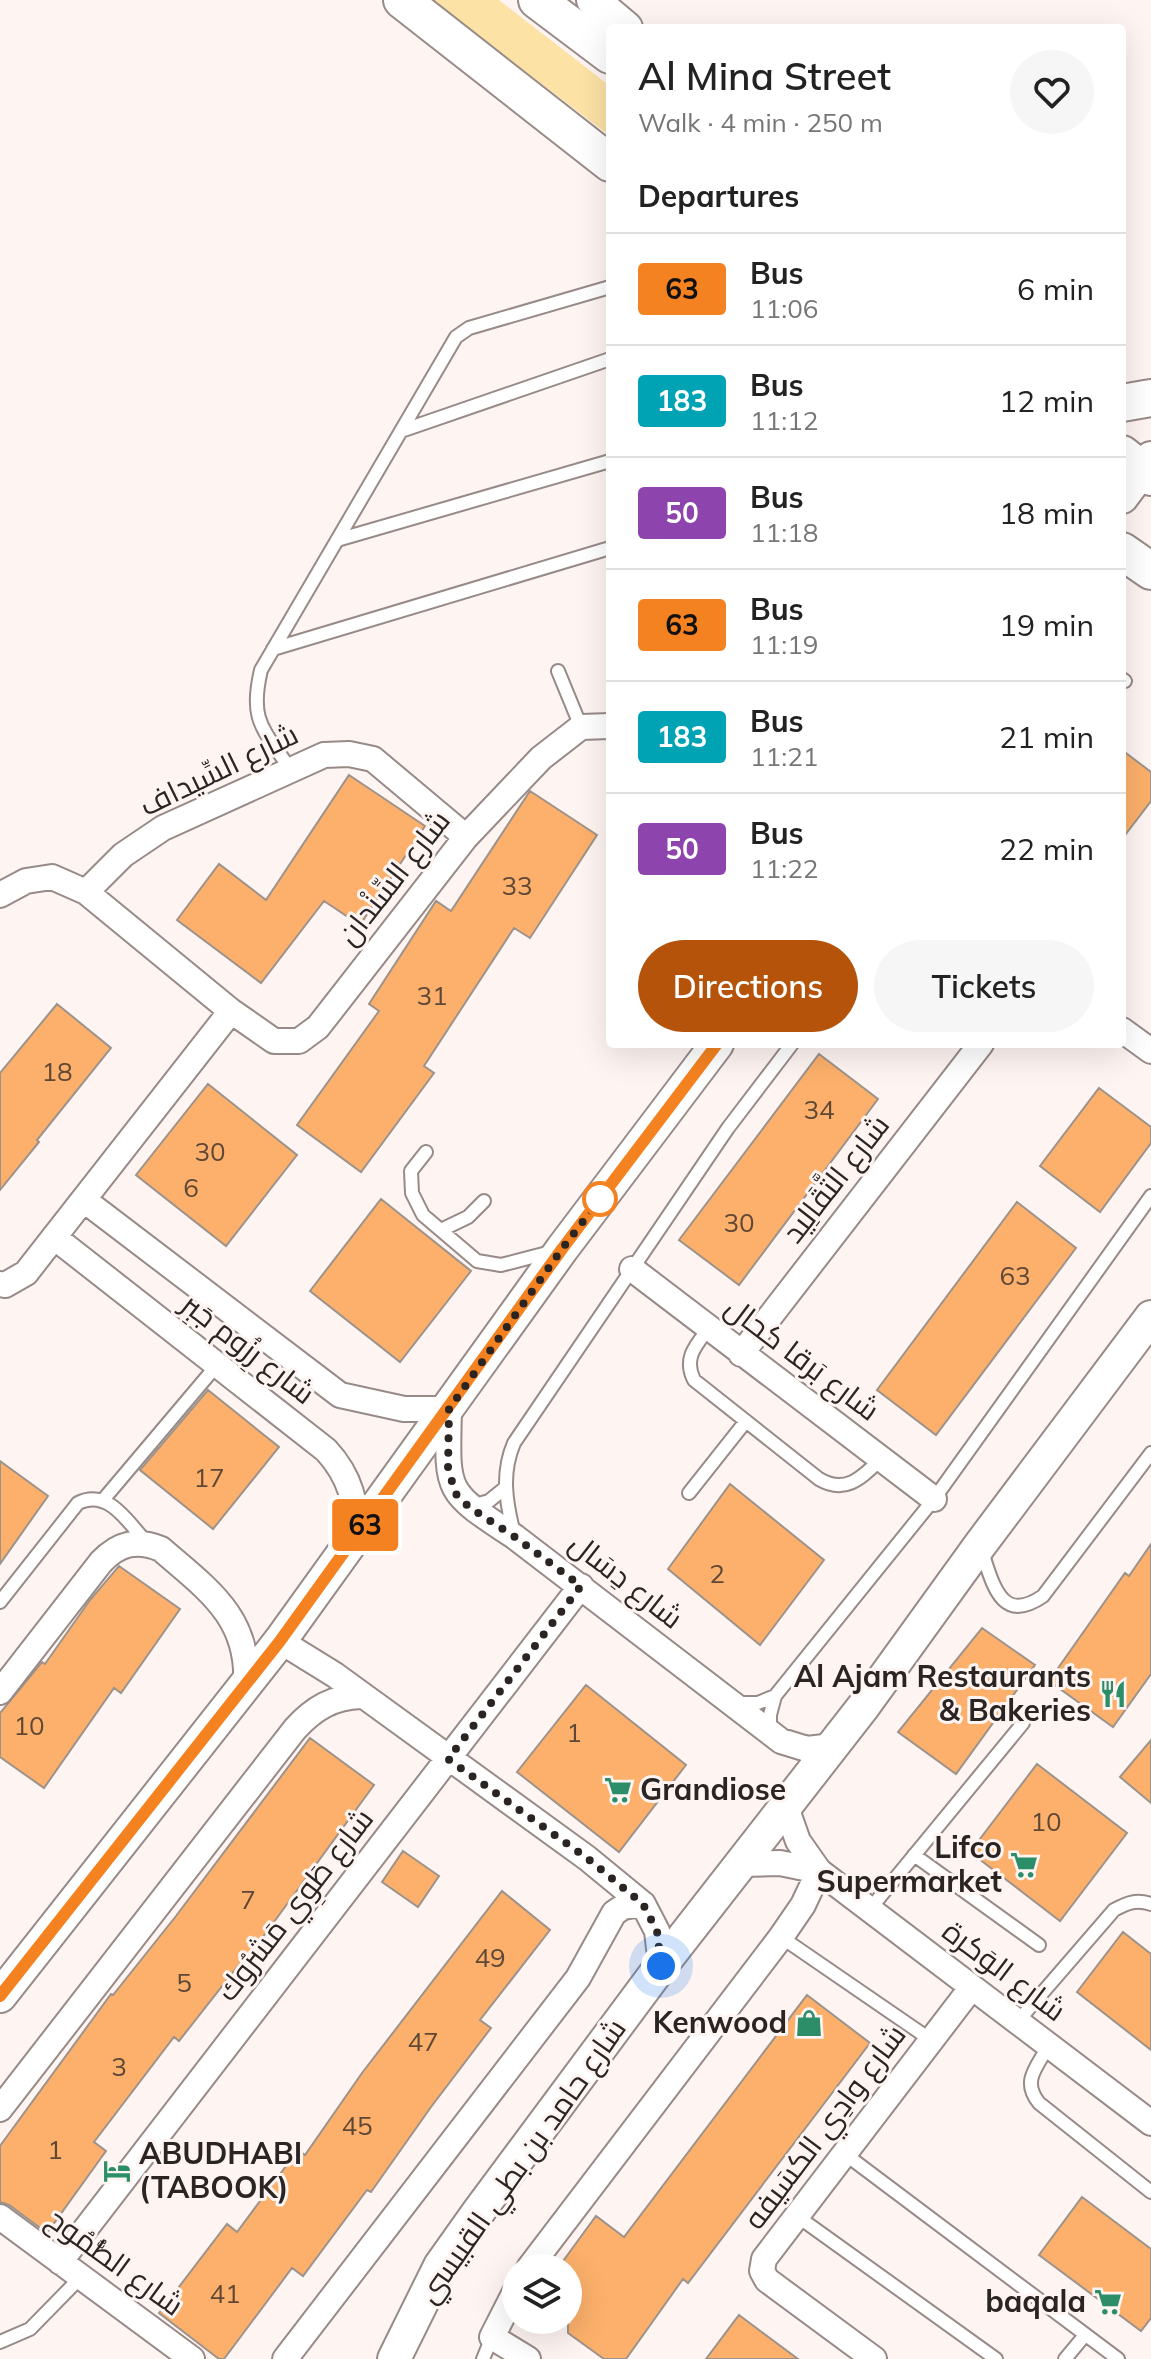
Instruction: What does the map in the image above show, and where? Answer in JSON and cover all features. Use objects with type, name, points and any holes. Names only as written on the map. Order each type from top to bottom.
[{"type":"main road","points":[[402,0],[606,160]]},
{"type":"main road","points":[[537,0],[606,52]]},
{"type":"main road","points":[[593,0],[621,24]]},
{"type":"main road","points":[[1126,402],[1151,398]]},
{"type":"main road","points":[[1126,554],[1151,571]]},
{"type":"main road","points":[[0,1996],[280,1641],[562,1249],[714,1048]]},
{"type":"main road","name":"شارع حامد بن بطي القبيسي","points":[[394,2359],[440,2266],[661,1966],[833,1746],[1151,1317]]},
{"type":"street","points":[[581,727],[606,726]]},
{"type":"street","name":"شارع السِّنْدان","points":[[0,895],[26,881],[52,877],[86,892],[231,1011],[274,1041],[299,1041],[318,1027],[466,837],[541,758],[581,727]]},
{"type":"street","name":"شارع السِّيداف","points":[[86,892],[123,855],[163,828],[324,755],[349,754],[373,759],[466,837]]},
{"type":"street","points":[[0,1284],[5,1285],[26,1273],[231,1011]]},
{"type":"street","points":[[1126,1033],[1151,1051]]},
{"type":"street","name":"شارع التَّقَالِيد","points":[[741,1354],[978,1048]]},
{"type":"street","name":"شارع رِزُوم جَبِر","points":[[84,1200],[340,1395],[393,1408],[449,1409]]},
{"type":"street","name":"شارع رِزُوم جَبِر","points":[[54,1237],[326,1450],[339,1464],[354,1500],[357,1520],[355,1539]]},
{"type":"street","name":"شارع بَرقا كحال","points":[[632,1269],[934,1499]]},
{"type":"street","name":"شارع دِسَال","points":[[449,1409],[449,1478],[456,1494],[469,1507],[581,1586],[770,1733],[794,1746],[820,1749],[833,1746]]},
{"type":"street","points":[[0,1692],[110,1552],[122,1546],[148,1544],[161,1549],[225,1608],[234,1622],[245,1652],[246,1685]]},
{"type":"street","name":"شارع طَوِي مَشرُوك","points":[[60,2262],[581,1586]]},
{"type":"street","points":[[280,1641],[318,1662],[587,1858],[643,1904],[657,1931],[661,1966]]},
{"type":"street","points":[[0,2109],[295,1729],[307,1716],[332,1700],[361,1696]]},
{"type":"street","name":"شارع الوَكرة","points":[[786,1807],[798,1841],[819,1871],[1151,2123]]},
{"type":"street","points":[[587,1858],[604,1887],[611,1917]]},
{"type":"street","name":"شارع الوَكرة","points":[[741,1864],[780,1863],[819,1871]]},
{"type":"street","points":[[540,2254],[781,1937],[803,1905],[819,1871]]},
{"type":"street","points":[[285,2359],[578,1978],[611,1917],[623,1907],[643,1904]]},
{"type":"street","name":"شارع وادِي الكسَيفه","points":[[874,2359],[767,2280],[762,2271],[764,2259],[972,1987]]},
{"type":"street","name":"شارع الطُّمُوح","points":[[0,2217],[192,2359]]},
{"type":"street","points":[[502,2319],[488,2348],[528,2359]]},
{"type":"lane","points":[[290,769],[261,726],[255,705],[261,670],[461,332],[606,288]]},
{"type":"lane","points":[[401,431],[606,360]]},
{"type":"lane","points":[[337,540],[606,462]]},
{"type":"lane","points":[[273,649],[606,549]]},
{"type":"lane","points":[[558,671],[581,727]]},
{"type":"lane","points":[[515,1537],[505,1488],[506,1468],[514,1443],[728,1128],[789,1048]]},
{"type":"lane","points":[[426,1152],[411,1171],[412,1193],[423,1215],[477,1261],[501,1265],[562,1249]]},
{"type":"lane","points":[[770,1733],[770,1715],[775,1696],[934,1499],[1151,1196]]},
{"type":"lane","points":[[441,1230],[468,1217],[484,1201]]},
{"type":"lane","points":[[709,1328],[692,1350],[689,1365],[699,1385],[830,1485],[854,1483],[881,1459]]},
{"type":"lane","points":[[103,1500],[217,1365]]},
{"type":"lane","points":[[689,1493],[746,1421]]},
{"type":"lane","points":[[980,1545],[997,1594],[1011,1605],[1020,1607],[1031,1604],[1043,1596],[1151,1453]]},
{"type":"lane","points":[[469,1507],[489,1501],[505,1488]]},
{"type":"lane","points":[[0,1602],[78,1503],[86,1499],[103,1500],[148,1544]]},
{"type":"lane","points":[[730,1702],[758,1703],[775,1696]]},
{"type":"lane","points":[[870,1909],[1023,1723]]},
{"type":"lane","points":[[914,1855],[1039,1945]]},
{"type":"lane","points":[[1018,2021],[1114,1910],[1128,1903],[1142,1901],[1151,1904]]},
{"type":"lane","points":[[781,1937],[931,2040]]},
{"type":"lane","points":[[1049,2045],[1030,2080],[1031,2092],[1039,2103],[1151,2192]]},
{"type":"lane","points":[[845,2154],[1118,2359]]},
{"type":"lane","points":[[797,2216],[996,2359]]},
{"type":"lane","points":[[0,2342],[30,2329],[81,2277]]},
{"type":"lane","points":[[1065,2359],[1085,2335]]},
{"type":"shaded area","points":[[431,0],[499,0],[606,83],[606,133]]},
{"type":"building","points":[[1126,753],[1151,772],[1151,801],[1126,834]]},
{"type":"building","points":[[349,775],[425,826],[360,925],[324,901],[261,983],[177,920],[219,864],[266,900]]},
{"type":"building","points":[[530,791],[597,835],[530,938],[514,928],[424,1066],[434,1073],[361,1172],[297,1125],[379,1011],[369,1004],[436,901],[451,911]]},
{"type":"building","points":[[57,1004],[111,1048],[0,1190],[0,1073]]},
{"type":"building","points":[[819,1054],[878,1099],[739,1285],[679,1240]]},
{"type":"building","points":[[208,1084],[297,1155],[226,1246],[136,1175]]},
{"type":"building","points":[[1099,1088],[1151,1127],[1151,1143],[1100,1212],[1040,1166]]},
{"type":"building","points":[[381,1199],[471,1271],[400,1362],[310,1291]]},
{"type":"building","points":[[1017,1202],[1076,1248],[936,1435],[877,1390]]},
{"type":"building","points":[[208,1390],[279,1447],[213,1529],[140,1470]]},
{"type":"building","points":[[0,1461],[48,1496],[0,1564]]},
{"type":"building","points":[[730,1484],[824,1560],[760,1645],[668,1569]]},
{"type":"building","points":[[1151,1544],[1151,1674],[1113,1727],[1049,1681],[1125,1573],[1129,1576]]},
{"type":"building","points":[[119,1566],[180,1609],[121,1693],[114,1688],[44,1788],[0,1757],[0,1713],[42,1662],[45,1664],[90,1600]]},
{"type":"building","points":[[982,1628],[1035,1665],[956,1774],[898,1732]]},
{"type":"building","points":[[586,1685],[686,1765],[619,1852],[517,1772]]},
{"type":"building","points":[[310,1738],[374,1785],[247,1959],[245,1957],[179,2041],[174,2037],[94,2142],[106,2151],[47,2233],[9,2205],[0,2202],[0,2146],[111,1994],[176,1916]]},
{"type":"building","points":[[1151,1740],[1151,1803],[1120,1777]]},
{"type":"building","points":[[1037,1764],[1127,1833],[1060,1921],[970,1852]]},
{"type":"building","points":[[403,1851],[439,1876],[418,1907],[382,1882]]},
{"type":"building","points":[[502,1891],[550,1930],[480,2020],[491,2028],[371,2192],[367,2190],[303,2276],[292,2268],[224,2359],[219,2359],[159,2313],[227,2224],[237,2232],[298,2150],[305,2155],[362,2073]]},
{"type":"building","points":[[1123,1932],[1151,1954],[1151,2050],[1077,1992]]},
{"type":"building","points":[[807,1995],[870,2043],[688,2283],[683,2279],[626,2359],[604,2359],[569,2334],[582,2334],[582,2254],[568,2254],[596,2216],[624,2237]]},
{"type":"building","points":[[1082,2197],[1151,2249],[1151,2318],[1141,2331],[1039,2255]]},
{"type":"building","points":[[739,2315],[798,2359],[706,2359]]},
{"type":"bus line","name":"63","points":[[0,1996],[280,1641],[562,1249],[714,1048]]},
{"type":"place","name":"Al Ajam Restaurants & Bakeries","points":[[1113,1694]]},
{"type":"place","name":"Grandiose","points":[[618,1790]]},
{"type":"place","name":"Lifco Supermarket","points":[[1024,1865]]},
{"type":"place","name":"Kenwood","points":[[809,2023]]},
{"type":"place","name":"ABUDHABI (TABOOK)","points":[[117,2171]]},
{"type":"place","name":"baqala","points":[[1108,2302]]},
{"type":"route","points":[[600,1199],[449,1409],[448,1469],[456,1494],[469,1507],[581,1586],[448,1759],[587,1858],[643,1904],[657,1931],[661,1966]]}]
